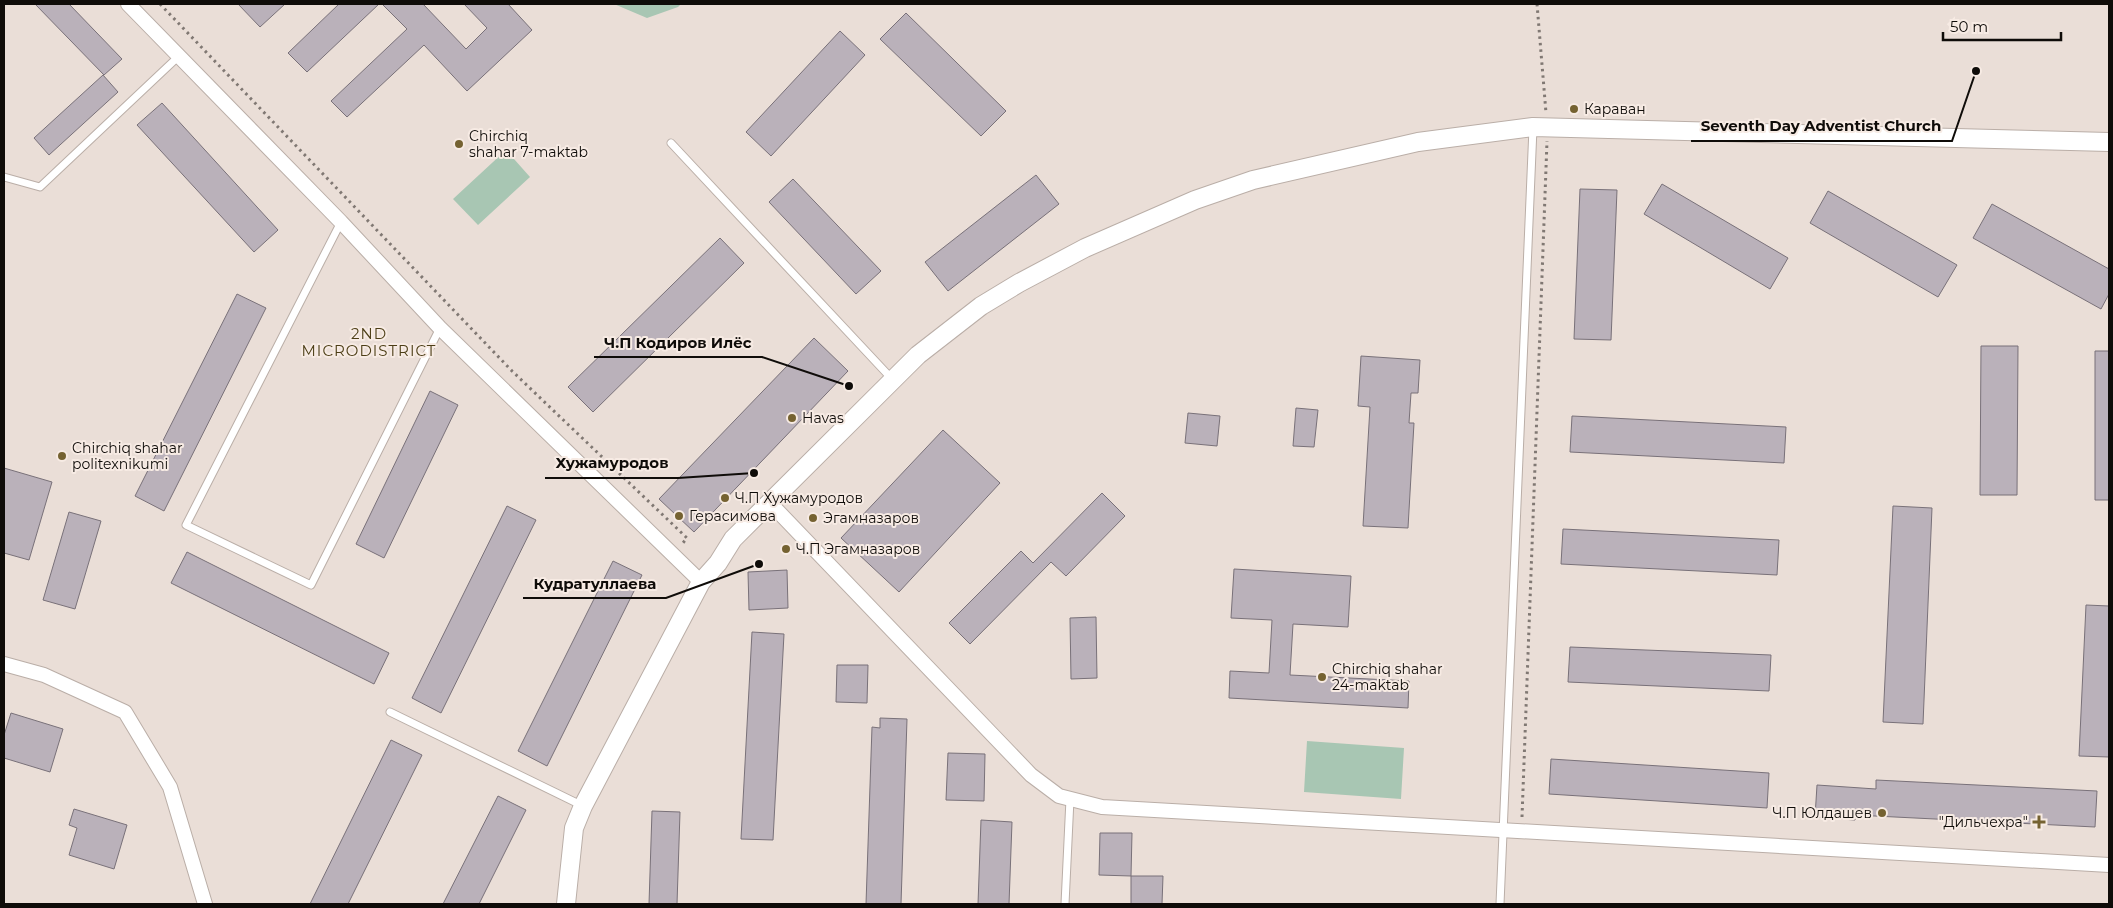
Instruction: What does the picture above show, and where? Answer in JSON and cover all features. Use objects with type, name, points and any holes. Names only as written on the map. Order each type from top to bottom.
[{"type":"street","points":[[128,4],[341,222],[440,328],[673,557],[701,582]]},
{"type":"street","points":[[566,904],[574,828],[583,806],[701,582],[718,563],[733,539],[892,379],[950,329],[1019,282],[1085,248],[1195,200],[1253,180],[1311,165],[1418,142],[1540,126],[2109,142]]},
{"type":"street","points":[[770,503],[1031,775],[1059,796],[1070,799],[1102,807],[1502,832],[2109,865]]},
{"type":"street","points":[[4,664],[44,675],[125,712],[170,787],[205,904]]},
{"type":"lane","points":[[4,177],[40,187],[180,56]]},
{"type":"lane","points":[[1500,904],[1502,832],[1540,126]]},
{"type":"lane","points":[[671,144],[892,379]]},
{"type":"lane","points":[[341,222],[186,525],[311,585],[440,328]]},
{"type":"lane","points":[[390,712],[583,806]]},
{"type":"lane","points":[[1066,904],[1070,799]]},
{"type":"path","points":[[160,4],[512,371],[687,538],[673,557]]},
{"type":"path","points":[[1521,833],[1540,126],[1537,4]]},
{"type":"green space","points":[[614,4],[681,4],[678,7],[647,18]]},
{"type":"green space","points":[[506,150],[530,177],[478,225],[453,199]]},
{"type":"green space","points":[[1307,741],[1404,748],[1401,799],[1304,792]]},
{"type":"building","points":[[35,4],[69,4],[122,59],[104,75]]},
{"type":"building","points":[[238,4],[285,4],[260,27]]},
{"type":"building","points":[[339,4],[379,4],[307,72],[288,53]]},
{"type":"building","points":[[382,4],[423,4],[466,49],[487,28],[464,4],[508,4],[532,30],[467,91],[424,45],[347,117],[331,101],[407,29]]},
{"type":"building","points":[[906,13],[1006,111],[981,136],[880,39]]},
{"type":"building","points":[[840,31],[865,55],[771,156],[746,132]]},
{"type":"building","points":[[103,75],[118,92],[49,155],[34,138]]},
{"type":"building","points":[[162,103],[278,230],[254,252],[137,125]]},
{"type":"building","points":[[1036,175],[1059,204],[948,291],[925,262]]},
{"type":"building","points":[[793,179],[881,271],[856,294],[769,202]]},
{"type":"building","points":[[1662,184],[1788,258],[1770,289],[1644,214]]},
{"type":"building","points":[[1580,189],[1617,190],[1611,340],[1574,339]]},
{"type":"building","points":[[1828,191],[1957,265],[1938,297],[1810,223]]},
{"type":"building","points":[[1992,204],[2109,269],[2109,294],[2101,309],[1973,238]]},
{"type":"building","points":[[720,238],[744,263],[593,412],[568,387]]},
{"type":"building","points":[[237,294],[266,308],[164,511],[135,496]]},
{"type":"building","points":[[814,338],[848,371],[694,532],[659,499]]},
{"type":"building","points":[[1981,346],[2018,346],[2017,495],[1980,495]]},
{"type":"building","points":[[2095,351],[2109,351],[2109,500],[2095,500]]},
{"type":"building","points":[[1361,356],[1420,360],[1418,393],[1411,393],[1409,423],[1414,423],[1408,528],[1363,526],[1370,407],[1358,406]]},
{"type":"building","points":[[430,391],[458,405],[384,558],[356,544]]},
{"type":"building","points":[[1296,408],[1318,410],[1314,447],[1293,446]]},
{"type":"building","points":[[1188,413],[1220,416],[1217,446],[1185,443]]},
{"type":"building","points":[[1572,416],[1786,427],[1784,463],[1570,452]]},
{"type":"building","points":[[943,430],[1000,483],[899,592],[841,538]]},
{"type":"building","points":[[4,468],[52,482],[29,560],[4,553]]},
{"type":"building","points":[[1102,493],[1125,516],[1066,576],[1051,562],[970,644],[949,623],[1021,551],[1033,563]]},
{"type":"building","points":[[507,506],[536,520],[441,713],[412,698]]},
{"type":"building","points":[[1893,506],[1932,508],[1923,724],[1883,722]]},
{"type":"building","points":[[69,512],[101,521],[75,609],[43,600]]},
{"type":"building","points":[[1563,529],[1779,540],[1777,575],[1561,564]]},
{"type":"building","points":[[187,552],[389,653],[374,684],[171,583]]},
{"type":"building","points":[[613,561],[642,575],[547,766],[518,751]]},
{"type":"building","points":[[1234,569],[1351,576],[1348,627],[1293,624],[1290,675],[1409,681],[1408,708],[1229,698],[1230,671],[1269,673],[1272,620],[1231,618]]},
{"type":"building","points":[[787,570],[788,608],[749,610],[748,572]]},
{"type":"building","points":[[2086,605],[2109,606],[2109,757],[2079,756]]},
{"type":"building","points":[[1096,617],[1097,678],[1071,679],[1070,618]]},
{"type":"building","points":[[752,632],[784,634],[773,840],[741,839]]},
{"type":"building","points":[[1570,647],[1771,655],[1769,691],[1568,682]]},
{"type":"building","points":[[837,665],[868,665],[867,703],[836,702]]},
{"type":"building","points":[[11,713],[63,729],[50,772],[4,758],[4,735]]},
{"type":"building","points":[[880,718],[907,719],[901,904],[866,904],[872,727],[880,728]]},
{"type":"building","points":[[391,740],[422,755],[348,904],[310,904]]},
{"type":"building","points":[[948,753],[985,754],[984,801],[946,800]]},
{"type":"building","points":[[1551,759],[1769,773],[1767,808],[1549,794]]},
{"type":"building","points":[[1876,780],[2097,791],[2095,827],[1855,815],[1855,820],[1815,817],[1817,785],[1876,789]]},
{"type":"building","points":[[498,796],[526,810],[479,904],[443,904]]},
{"type":"building","points":[[74,809],[127,825],[114,869],[69,855],[77,828],[69,825]]},
{"type":"building","points":[[652,811],[680,812],[677,904],[649,904]]},
{"type":"building","points":[[981,820],[1012,822],[1009,904],[978,904]]},
{"type":"building","points":[[1100,833],[1132,833],[1131,876],[1099,875]]},
{"type":"building","points":[[1131,876],[1163,876],[1162,904],[1131,904]]},
{"type":"place","name":"Seventh Day Adventist Church","points":[[1976,71]]},
{"type":"place","name":"Караван","points":[[1574,109]]},
{"type":"place","name":"Chirchiq shahar 7-maktab","points":[[459,144]]},
{"type":"place","name":"Ч.П Кодиров Илёс","points":[[849,386]]},
{"type":"place","name":"Havas","points":[[792,418]]},
{"type":"place","name":"Chirchiq shahar politexnikumi","points":[[62,456]]},
{"type":"place","name":"Хужамуродов","points":[[754,473]]},
{"type":"place","name":"Ч.П Хужамуродов","points":[[725,498]]},
{"type":"place","name":"Герасимова","points":[[679,516]]},
{"type":"place","name":"Эгамназаров","points":[[813,518]]},
{"type":"place","name":"Ч.П Эгамназаров","points":[[786,549]]},
{"type":"place","name":"Кудратуллаева","points":[[759,564]]},
{"type":"place","name":"Chirchiq shahar 24-maktab","points":[[1322,677]]},
{"type":"place","name":"Ч.П Юлдашев","points":[[1882,813]]},
{"type":"place","name":"\"Дильчехра\"","points":[[2039,822]]},
{"type":"district","name":"2ND MICRODISTRICT","points":[[369,342]]}]
